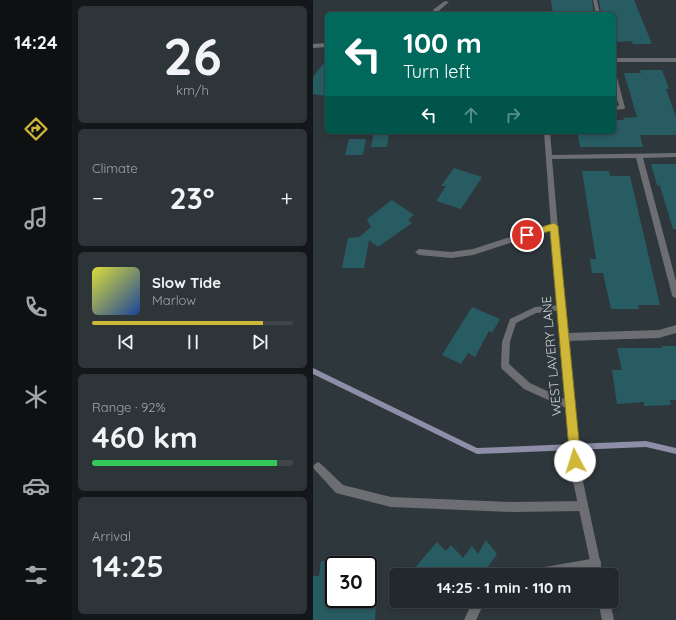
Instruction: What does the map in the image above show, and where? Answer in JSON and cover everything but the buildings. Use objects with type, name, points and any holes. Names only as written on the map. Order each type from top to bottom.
[{"type":"street","points":[[595,0],[598,12]]},
{"type":"street","points":[[434,12],[447,2]]},
{"type":"street","points":[[313,46],[325,45]]},
{"type":"street","points":[[616,60],[676,60]]},
{"type":"street","points":[[616,85],[622,108],[616,108]]},
{"type":"street","name":"WEST LAVERY LANE","points":[[547,134],[563,337],[575,461],[597,568]]},
{"type":"street","points":[[549,156],[676,155]]},
{"type":"street","points":[[639,156],[676,295]]},
{"type":"street","points":[[419,252],[451,255],[473,252],[554,226]]},
{"type":"street","points":[[561,308],[535,310],[513,321],[506,342],[505,366],[527,386],[570,406]]},
{"type":"street","points":[[563,337],[659,334],[676,329]]},
{"type":"street","points":[[318,467],[340,490],[391,502],[513,507],[583,506]]},
{"type":"street","points":[[568,568],[596,563]]},
{"type":"street","points":[[470,620],[476,608]]},
{"type":"street","points":[[605,608],[608,620]]},
{"type":"waterway","points":[[313,371],[477,451],[646,444],[676,451]]},
{"type":"route","points":[[527,235],[554,226],[575,461]]}]
